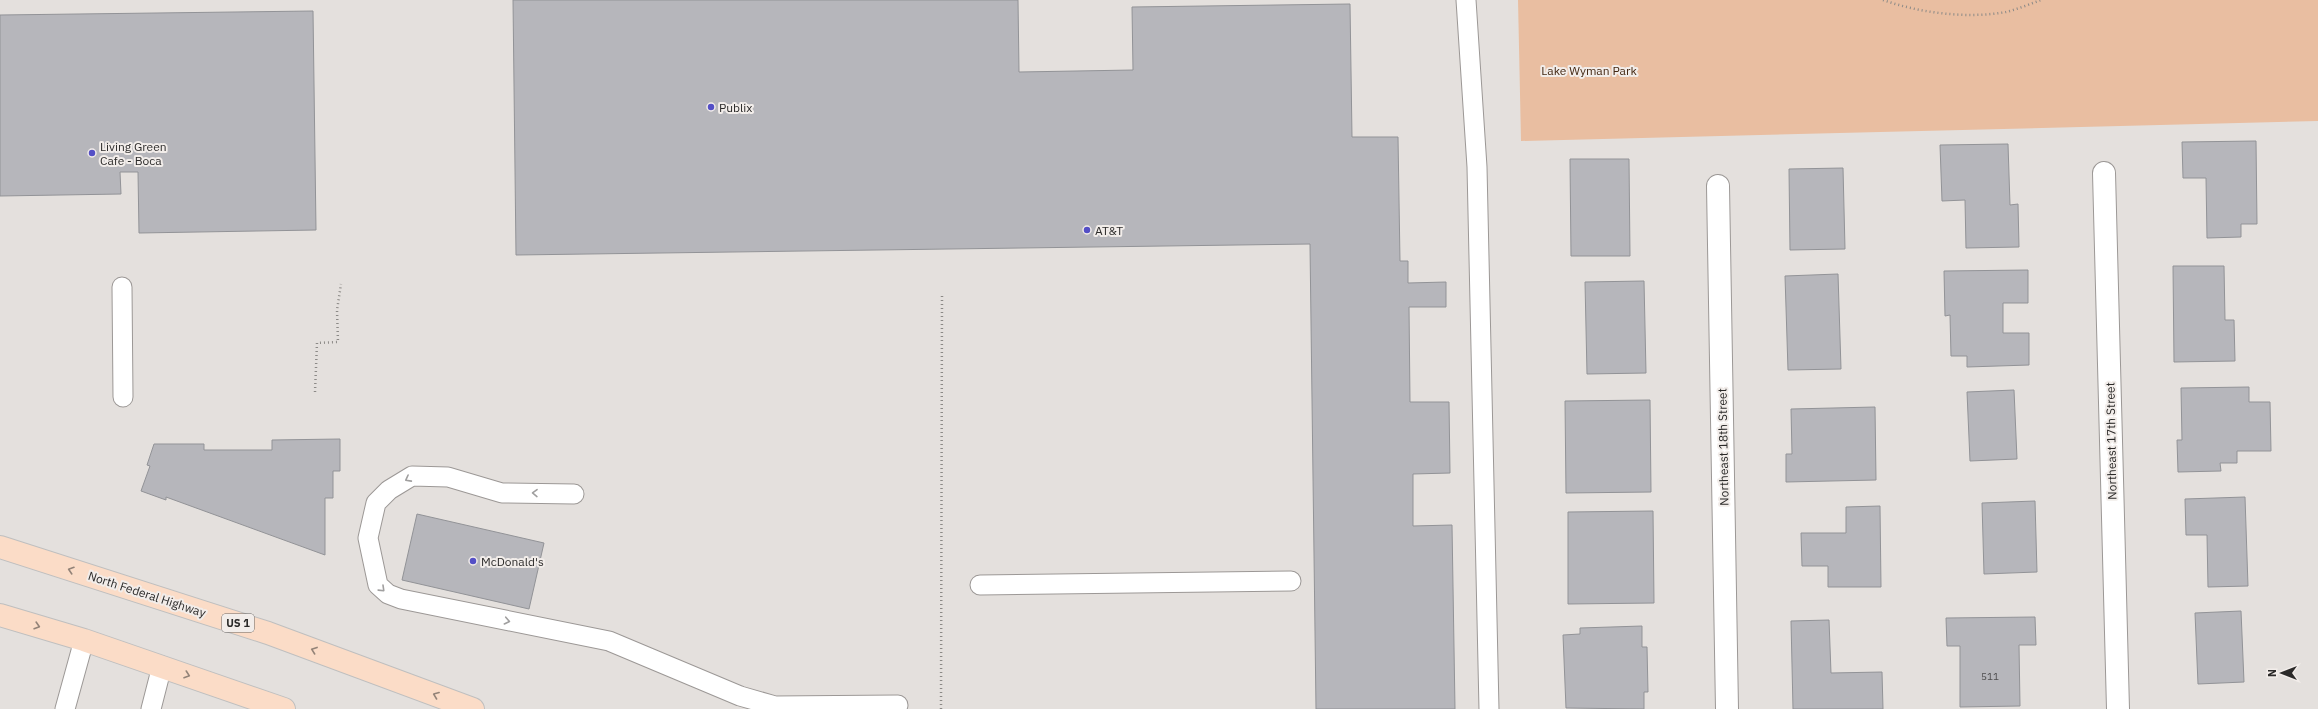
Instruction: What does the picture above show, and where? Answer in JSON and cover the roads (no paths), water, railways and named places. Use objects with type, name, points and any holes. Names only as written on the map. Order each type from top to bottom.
[{"type":"main road","name":"North Federal Highway","points":[[0,547],[268,633],[473,709]]},
{"type":"main road","points":[[0,615],[84,640],[284,709]]},
{"type":"street","name":"Northeast 17th Street","points":[[2104,173],[2118,709]]},
{"type":"street","name":"Northeast 18th Street","points":[[1718,186],[1727,709]]},
{"type":"lane","points":[[1466,0],[1477,167],[1488,709]]},
{"type":"lane","points":[[122,287],[123,397]]},
{"type":"lane","points":[[574,494],[502,492],[448,477],[412,476],[389,490],[376,503],[368,538],[378,585],[388,594],[401,599],[577,636],[609,641],[740,696],[775,706],[898,705]]},
{"type":"lane","points":[[980,585],[1291,581]]},
{"type":"lane","points":[[65,709],[84,640]]},
{"type":"lane","points":[[151,709],[162,666]]},
{"type":"place","name":"Publix","points":[[711,107]]},
{"type":"place","name":"Living Green Cafe - Boca","points":[[92,153]]},
{"type":"place","name":"AT&T","points":[[1087,230]]},
{"type":"place","name":"McDonald's","points":[[473,561]]},
{"type":"park label","name":"Lake Wyman Park","points":[[1589,70]]}]
